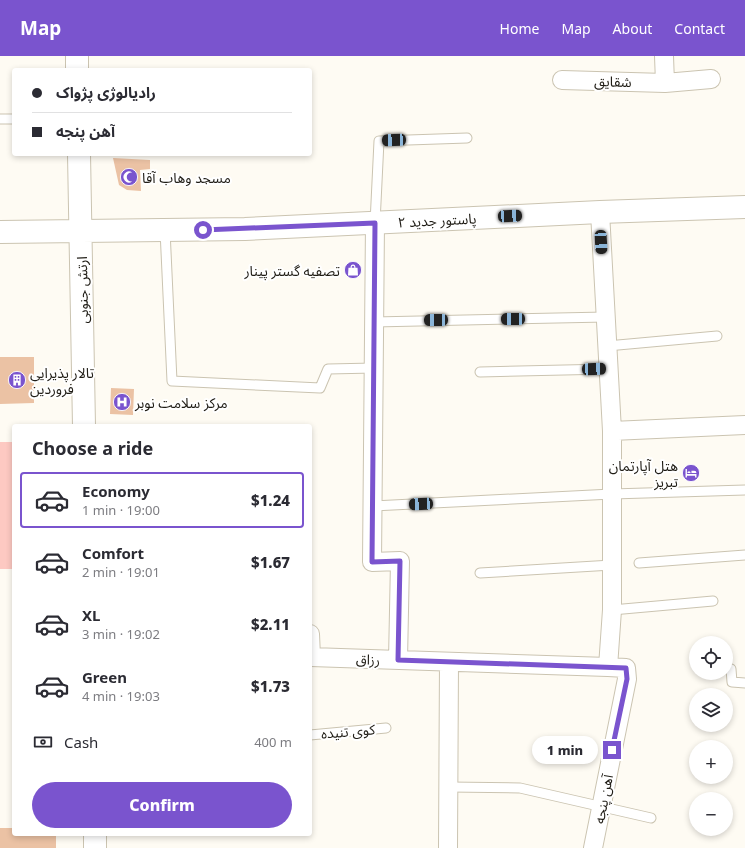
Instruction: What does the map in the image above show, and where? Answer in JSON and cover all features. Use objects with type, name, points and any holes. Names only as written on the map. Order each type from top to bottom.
[{"type":"main road","points":[[77,56],[77,68]]},
{"type":"main road","name":"ارتش جنوبی","points":[[79,156],[84,424]]},
{"type":"main road","name":"پاستور جدید ۲","points":[[0,232],[252,229],[600,212],[745,207]]},
{"type":"main road","points":[[95,836],[95,848]]},
{"type":"street","points":[[664,56],[665,83]]},
{"type":"street","name":"شقایق","points":[[562,80],[665,83],[711,79]]},
{"type":"street","points":[[600,212],[612,431],[612,610],[608,667]]},
{"type":"street","points":[[375,223],[372,562],[400,561],[398,660]]},
{"type":"street","points":[[612,431],[745,425]]},
{"type":"street","name":"رزاق","points":[[312,657],[626,668],[627,679]]},
{"type":"street","points":[[448,848],[450,662]]},
{"type":"street","name":"آهن پنجه","points":[[593,848],[627,679]]},
{"type":"lane","points":[[0,119],[12,119]]},
{"type":"lane","points":[[375,223],[379,141],[467,138]]},
{"type":"lane","points":[[165,230],[172,381],[320,388],[328,369],[374,368]]},
{"type":"lane","points":[[374,322],[606,317]]},
{"type":"lane","points":[[608,346],[717,336]]},
{"type":"lane","points":[[480,372],[609,369]]},
{"type":"lane","points":[[373,506],[612,494],[745,490]]},
{"type":"lane","points":[[639,563],[745,555]]},
{"type":"lane","points":[[480,573],[612,565]]},
{"type":"lane","points":[[612,610],[713,601]]},
{"type":"lane","points":[[732,680],[732,682],[745,683]]},
{"type":"lane","name":"کوی تنیده","points":[[312,735],[386,728]]},
{"type":"lane","points":[[449,787],[520,788],[651,818]]},
{"type":"shaded area","points":[[0,442],[12,442],[12,569],[0,569]]},
{"type":"building","name":"مسجد وهاب آقا","points":[[113,158],[150,160],[150,169],[140,170],[141,191],[127,190],[119,185]]},
{"type":"building","name":"تالار پذیرایی فروردین","points":[[0,357],[34,357],[34,403],[0,404]]},
{"type":"building","name":"مرکز سلامت نوبر","points":[[111,388],[134,389],[133,415],[110,414]]},
{"type":"building","points":[[0,828],[12,828],[12,836],[56,836],[56,848],[0,848]]},
{"type":"place","name":"مسجد وهاب آقا","points":[[129,177]]},
{"type":"place","name":"تصفیه گستر پینار","points":[[353,270]]},
{"type":"place","name":"تالار پذیرایی فروردین","points":[[17,380]]},
{"type":"place","name":"مرکز سلامت نوبر","points":[[122,402]]},
{"type":"place","name":"هتل آپارتمان تبریز","points":[[691,473]]},
{"type":"route","points":[[203,230],[375,223],[372,562],[400,561],[398,660],[626,668],[627,679],[612,750]]}]
